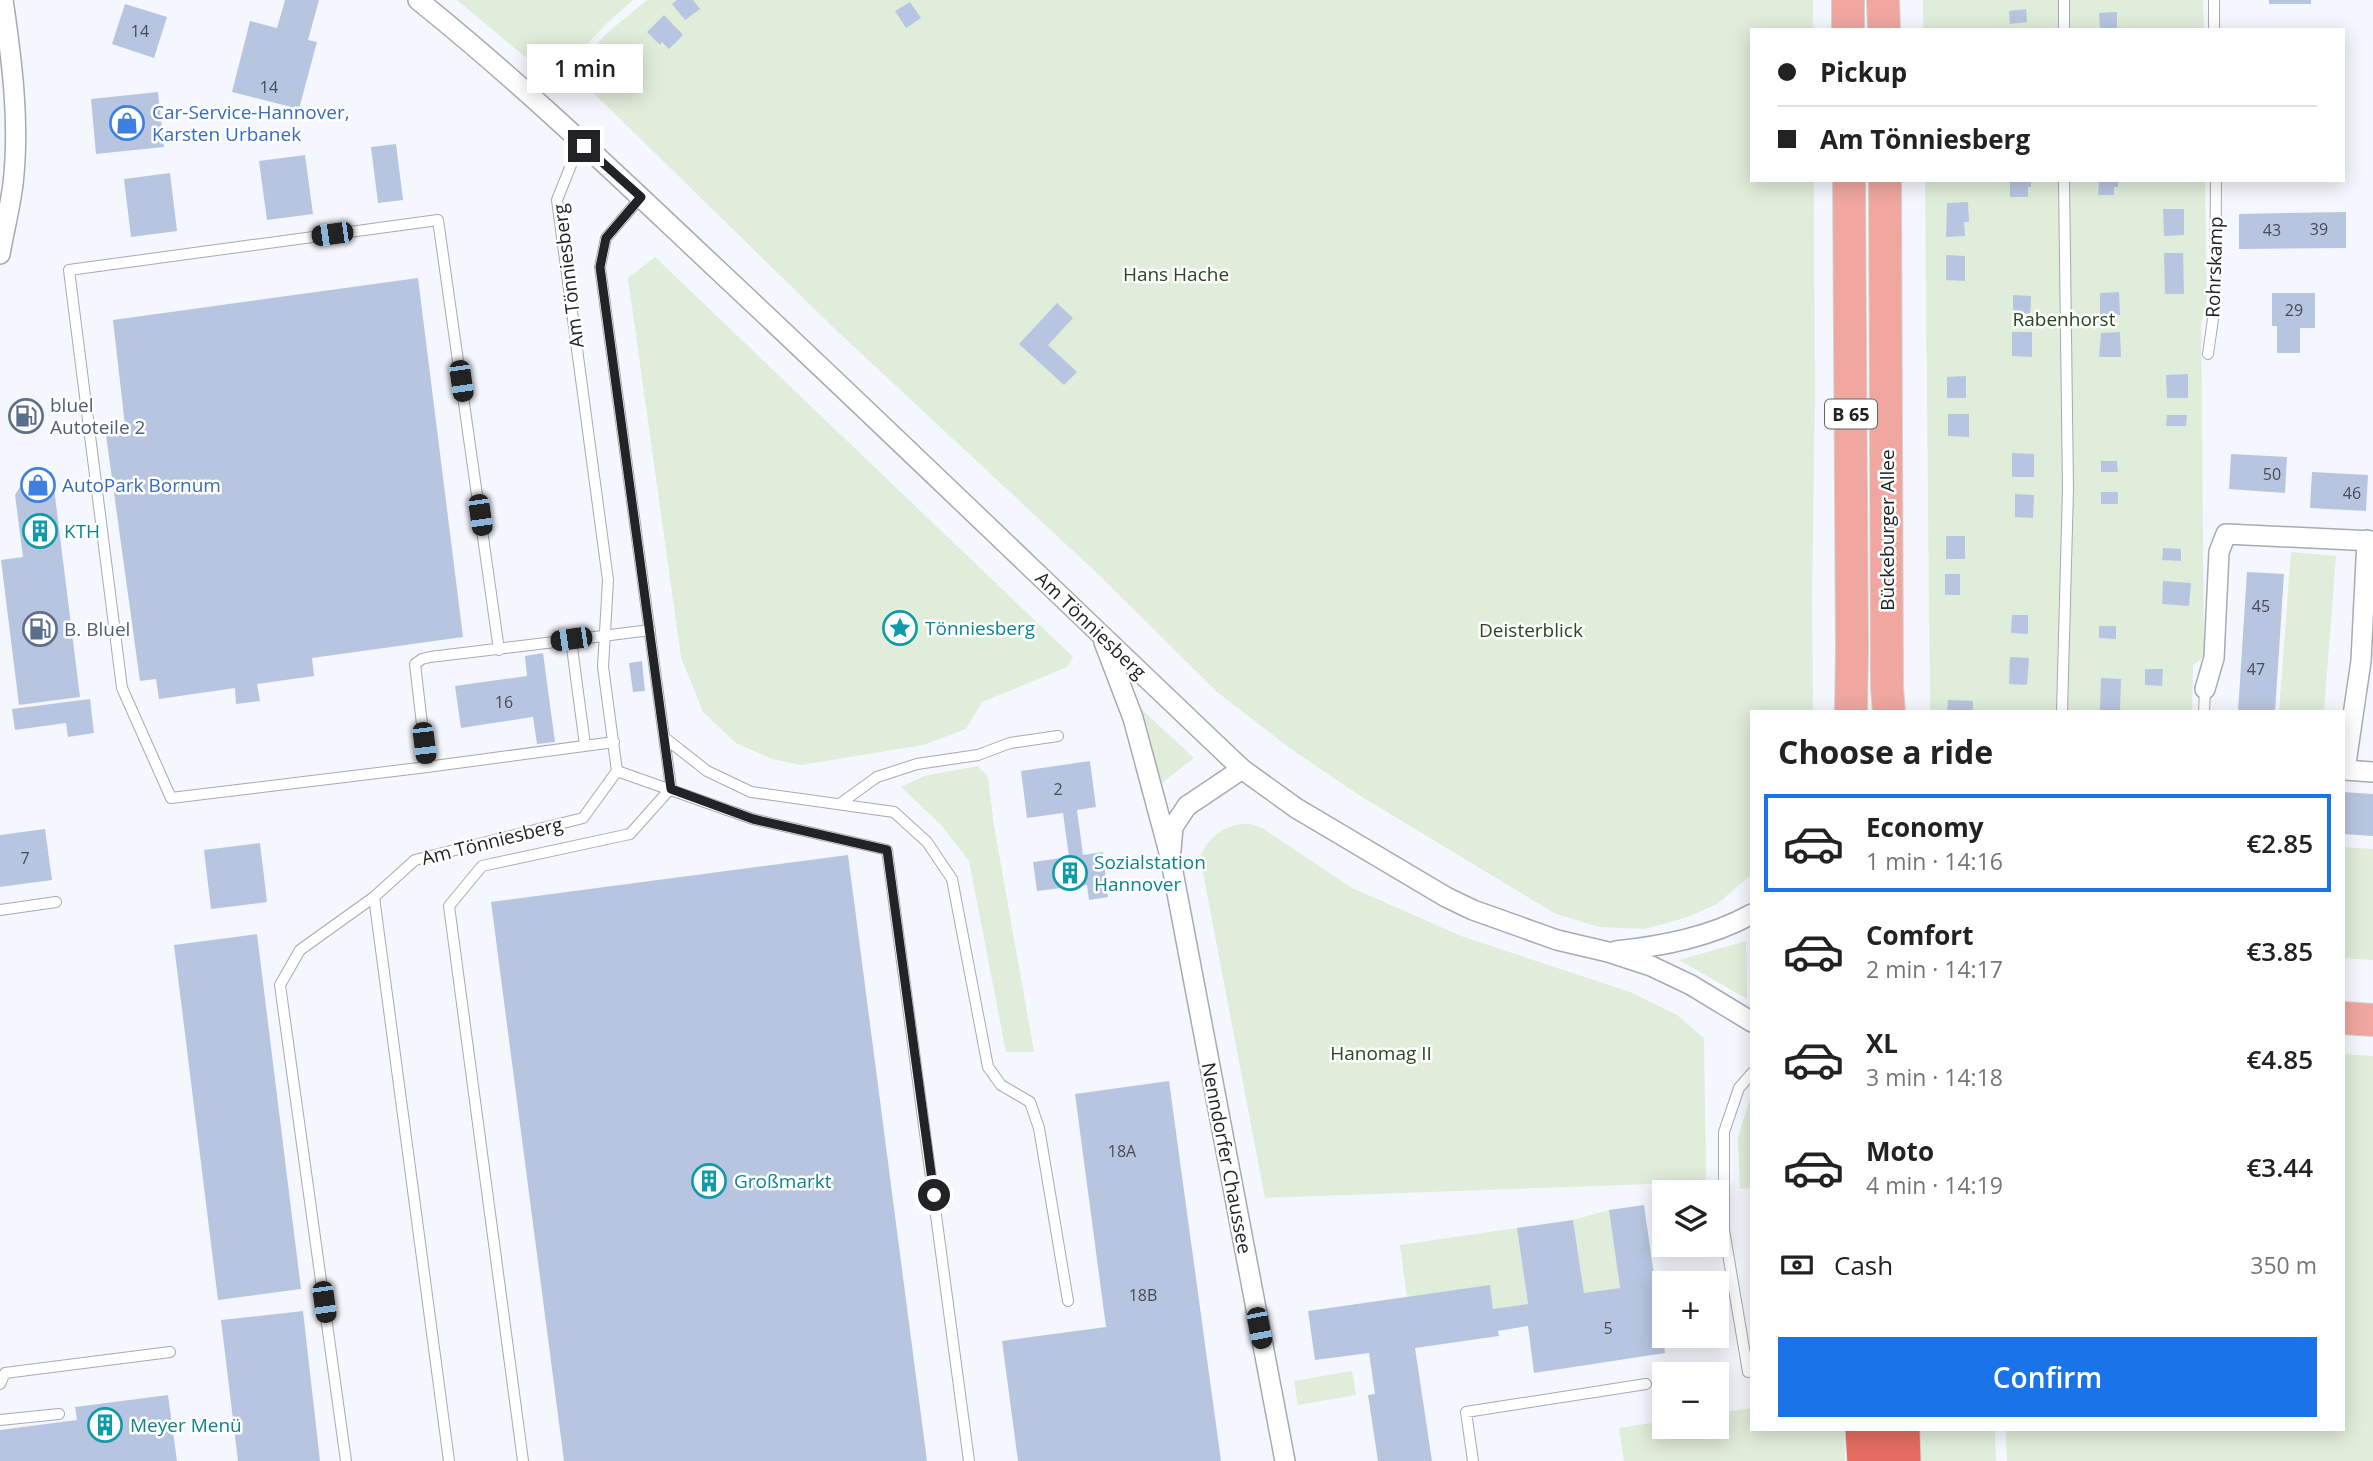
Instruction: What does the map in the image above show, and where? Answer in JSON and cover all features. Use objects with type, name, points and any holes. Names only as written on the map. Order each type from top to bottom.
[{"type":"highway","points":[[1864,1431],[1866,1461]]},
{"type":"highway","points":[[1900,1431],[1902,1461]]},
{"type":"main road","points":[[1848,0],[1848,28]]},
{"type":"main road","points":[[1884,0],[1884,28]]},
{"type":"main road","name":"Bückeburger Allee","points":[[1849,182],[1851,710]]},
{"type":"main road","name":"Bückeburger Allee","points":[[1885,182],[1889,710]]},
{"type":"main road","points":[[2345,1018],[2373,1020]]},
{"type":"street","points":[[0,254],[6,183],[16,123],[12,61],[3,0]]},
{"type":"street","name":"Am Tönniesberg","points":[[418,0],[477,47],[641,197],[1242,769],[1296,808],[1473,910],[1557,940],[1651,966],[1690,985],[1750,1021]]},
{"type":"street","points":[[2205,689],[2214,659],[2219,552],[2226,534],[2370,540],[2361,661],[2345,771],[2373,772]]},
{"type":"street","name":"Nenndorfer Chaussee","points":[[1101,635],[1133,718],[1170,856],[1285,1461]]},
{"type":"street","name":"Nenndorfer Chaussee","points":[[1170,856],[1174,827],[1187,806],[1242,769]]},
{"type":"street","name":"Am Tönniesberg","points":[[1608,952],[1689,939],[1736,923],[1750,915]]},
{"type":"lane","points":[[2064,0],[2064,28]]},
{"type":"lane","points":[[2214,0],[2214,28]]},
{"type":"lane","name":"Am Tönniesberg","points":[[346,1461],[281,985],[300,950],[374,897],[415,860],[583,818],[617,771],[603,667],[608,580],[556,200],[573,160],[584,146]]},
{"type":"lane","points":[[2062,710],[2068,489],[2064,182]]},
{"type":"lane","name":"Rohrskamp","points":[[2208,354],[2215,305],[2216,182]]},
{"type":"lane","name":"Am Tönniesberg","points":[[523,1461],[449,906],[482,866],[630,834],[671,789],[600,267],[606,238],[641,197]]},
{"type":"lane","points":[[499,650],[438,220],[69,270],[122,688],[171,798],[614,742]]},
{"type":"lane","points":[[427,767],[415,664],[430,657],[650,629]]},
{"type":"lane","points":[[571,639],[585,745]]},
{"type":"lane","points":[[2204,710],[2205,689]]},
{"type":"lane","points":[[841,803],[877,777],[917,764],[978,755],[1010,743],[1058,736]]},
{"type":"lane","points":[[665,738],[707,771],[751,792],[894,812],[927,842],[952,879],[988,1067],[1001,1085],[1030,1102],[1039,1128],[1068,1301]]},
{"type":"lane","points":[[617,771],[753,819],[887,850],[969,1461]]},
{"type":"lane","points":[[374,897],[449,1461]]},
{"type":"lane","points":[[0,909],[56,902]]},
{"type":"lane","points":[[1748,1373],[1724,1230],[1724,1132],[1739,1088],[1750,1075]]},
{"type":"lane","points":[[0,1384],[5,1373],[170,1352]]},
{"type":"lane","points":[[1473,1461],[1466,1412],[1646,1384]]},
{"type":"lane","points":[[0,1420],[59,1414]]},
{"type":"green space","points":[[457,0],[633,0],[608,22],[553,80]]},
{"type":"green space","name":"Hans Hache","points":[[647,0],[1813,0],[1813,28],[1750,28],[1750,182],[1814,182],[1815,397],[1813,710],[1750,710],[1750,876],[1717,904],[1688,917],[1645,929],[1599,927],[1556,914],[1359,795],[1291,749],[1217,692],[1099,575],[835,329],[572,72],[607,33]]},
{"type":"green space","points":[[1923,0],[2203,0],[2204,28],[1923,28]]},
{"type":"green space","name":"Rabenhorst","points":[[1925,182],[2205,182],[2207,301],[2201,324],[2204,657],[2193,665],[2192,710],[1930,710]]},
{"type":"green space","points":[[655,257],[1073,657],[1067,667],[982,702],[966,729],[923,745],[801,765],[772,759],[736,743],[703,712],[681,657],[628,278]]},
{"type":"green space","points":[[2291,552],[2336,556],[2324,710],[2279,710]]},
{"type":"green space","points":[[1138,706],[1194,758],[1162,783]]},
{"type":"green space","points":[[978,766],[988,777],[994,826],[1034,1052],[1006,1052],[969,861],[941,825],[901,787],[924,776]]},
{"type":"green space","name":"Hanomag II","points":[[1251,824],[1262,828],[1352,888],[1461,936],[1630,992],[1677,1015],[1704,1038],[1706,1180],[1652,1180],[1652,1184],[1265,1198],[1200,857],[1216,834],[1227,828]]},
{"type":"green space","points":[[2345,847],[2373,849],[2373,960],[2345,958]]},
{"type":"green space","points":[[1746,941],[1747,999],[1679,960]]},
{"type":"green space","points":[[2345,1054],[2373,1056],[2373,1461],[2007,1461],[2006,1431],[2345,1431]]},
{"type":"green space","points":[[1750,1099],[1750,1188],[1740,1189],[1738,1137]]},
{"type":"green space","points":[[1609,1210],[1620,1288],[1584,1293],[1573,1220]]},
{"type":"green space","points":[[1517,1228],[1528,1304],[1493,1309],[1490,1286],[1407,1297],[1400,1245]]},
{"type":"green space","points":[[1352,1371],[1356,1395],[1298,1405],[1294,1381]]},
{"type":"green space","points":[[1750,1408],[1750,1431],[1844,1431],[1845,1461],[1624,1461],[1619,1428],[1652,1423],[1652,1439],[1729,1439],[1729,1411]]},
{"type":"green space","points":[[1914,1431],[1995,1431],[1996,1461],[1915,1461]]},
{"type":"building","points":[[285,0],[319,0],[308,40],[317,42],[299,109],[232,92],[250,21],[277,28]]},
{"type":"building","points":[[677,0],[693,0],[700,9],[685,20],[672,4]]},
{"type":"building","points":[[2269,0],[2311,0],[2311,4],[2269,4]]},
{"type":"building","points":[[910,2],[921,18],[906,28],[895,11]]},
{"type":"building","points":[[125,4],[167,17],[154,58],[112,44]]},
{"type":"building","points":[[2026,9],[2027,22],[2010,24],[2009,11]]},
{"type":"building","points":[[2117,12],[2117,28],[2100,28],[2099,13]]},
{"type":"building","points":[[664,15],[683,35],[669,49],[662,42],[660,45],[647,32]]},
{"type":"building","points":[[617,56],[626,64],[617,74],[608,66]]},
{"type":"building","name":"Car-Service-Hannover, Karsten Urbanek","points":[[158,92],[164,147],[96,154],[91,99]]},
{"type":"building","points":[[396,144],[403,200],[378,203],[371,147]]},
{"type":"building","points":[[305,155],[313,214],[267,220],[259,161]]},
{"type":"building","points":[[170,173],[177,231],[131,237],[124,179]]},
{"type":"building","points":[[2010,182],[2031,182],[2028,197],[2010,197]]},
{"type":"building","points":[[2099,182],[2118,182],[2118,187],[2114,187],[2114,195],[2098,195]]},
{"type":"building","points":[[1968,202],[1969,222],[1964,222],[1965,236],[1946,237],[1947,203]]},
{"type":"building","points":[[2163,209],[2184,209],[2184,235],[2164,236]]},
{"type":"building","points":[[2346,212],[2346,248],[2239,249],[2239,214]]},
{"type":"building","points":[[2164,253],[2183,253],[2184,294],[2165,294]]},
{"type":"building","points":[[1946,255],[1965,256],[1965,281],[1946,280]]},
{"type":"building","points":[[418,278],[463,637],[312,658],[314,676],[257,684],[260,701],[236,704],[235,688],[159,699],[156,679],[140,681],[105,428],[125,426],[113,320]]},
{"type":"building","points":[[2119,292],[2120,315],[2100,316],[2100,293]]},
{"type":"building","points":[[2272,293],[2315,293],[2315,328],[2300,328],[2300,353],[2277,353],[2277,326],[2272,326]]},
{"type":"building","points":[[2013,295],[2031,296],[2030,316],[2013,316]]},
{"type":"building","points":[[1057,303],[1073,318],[1048,345],[1077,372],[1064,385],[1019,344]]},
{"type":"building","points":[[2012,332],[2032,332],[2032,357],[2012,356]]},
{"type":"building","points":[[2120,332],[2121,357],[2099,357],[2101,333]]},
{"type":"building","points":[[2188,374],[2188,398],[2167,398],[2166,375]]},
{"type":"building","points":[[1966,376],[1966,398],[1947,398],[1947,377]]},
{"type":"building","points":[[1948,414],[1969,414],[1969,437],[1948,436]]},
{"type":"building","points":[[2167,415],[2187,415],[2186,426],[2166,426]]},
{"type":"building","points":[[2012,453],[2034,454],[2034,477],[2012,477]]},
{"type":"building","points":[[2231,454],[2287,457],[2285,493],[2229,489]]},
{"type":"building","points":[[2101,461],[2117,461],[2118,472],[2101,472]]},
{"type":"building","name":"B. Bluel","points":[[52,472],[80,697],[19,705],[1,560],[23,557],[15,495],[27,475]]},
{"type":"building","points":[[2312,472],[2368,475],[2366,511],[2310,508]]},
{"type":"building","points":[[2101,492],[2118,492],[2118,504],[2101,504]]},
{"type":"building","points":[[2015,494],[2034,495],[2033,518],[2015,517]]},
{"type":"building","points":[[1946,536],[1965,536],[1965,559],[1946,559]]},
{"type":"building","points":[[2163,548],[2181,549],[2181,561],[2162,560]]},
{"type":"building","points":[[2247,572],[2284,574],[2275,710],[2238,710]]},
{"type":"building","points":[[1945,574],[1960,574],[1960,595],[1945,595]]},
{"type":"building","points":[[2163,581],[2191,583],[2189,606],[2162,604]]},
{"type":"building","points":[[2012,615],[2028,615],[2028,634],[2011,633]]},
{"type":"building","points":[[2099,626],[2116,626],[2116,639],[2099,638]]},
{"type":"building","points":[[543,653],[555,742],[537,744],[533,717],[461,728],[455,686],[527,676],[525,656]]},
{"type":"building","points":[[2010,657],[2029,658],[2027,685],[2009,684]]},
{"type":"building","points":[[642,661],[645,691],[633,692],[629,663]]},
{"type":"building","points":[[2145,669],[2163,669],[2162,686],[2145,685]]},
{"type":"building","points":[[2101,678],[2121,679],[2120,710],[2100,710]]},
{"type":"building","points":[[90,699],[94,733],[68,737],[66,723],[15,730],[12,709]]},
{"type":"building","points":[[1948,700],[1973,701],[1973,710],[1947,710]]},
{"type":"building","points":[[1090,761],[1096,807],[1077,810],[1083,855],[1103,852],[1108,897],[1089,900],[1087,885],[1037,891],[1033,862],[1069,857],[1063,813],[1027,818],[1021,771]]},
{"type":"building","points":[[2345,792],[2373,794],[2373,836],[2345,834]]},
{"type":"building","points":[[45,829],[52,880],[0,887],[0,835]]},
{"type":"building","points":[[260,843],[267,902],[211,909],[204,850]]},
{"type":"building","name":"Großmarkt","points":[[848,855],[927,1461],[564,1461],[491,902]]},
{"type":"building","points":[[257,934],[301,1289],[218,1300],[174,945]]},
{"type":"building","points":[[1169,1081],[1221,1461],[1018,1461],[1002,1341],[1106,1327],[1075,1094]]},
{"type":"building","points":[[1644,1205],[1653,1271],[1652,1348],[1664,1348],[1665,1353],[1534,1373],[1528,1326],[1498,1331],[1499,1336],[1415,1348],[1432,1461],[1378,1461],[1368,1395],[1375,1394],[1369,1353],[1315,1360],[1308,1311],[1490,1285],[1493,1309],[1528,1304],[1517,1228],[1573,1220],[1584,1293],[1620,1288],[1609,1210]]},
{"type":"building","points":[[303,1311],[320,1461],[238,1461],[221,1320]]},
{"type":"building","name":"Meyer Menü","points":[[168,1395],[177,1461],[0,1461],[0,1430],[77,1420],[75,1407]]},
{"type":"place","name":"Car-Service-Hannover, Karsten Urbanek","points":[[127,123]]},
{"type":"place","name":"bluel Autoteile 2","points":[[26,416]]},
{"type":"place","name":"AutoPark Bornum","points":[[38,485]]},
{"type":"place","name":"KTH","points":[[40,531]]},
{"type":"place","name":"Tönniesberg","points":[[900,628]]},
{"type":"place","name":"B. Bluel","points":[[40,629]]},
{"type":"place","name":"Sozialstation Hannover","points":[[1070,873]]},
{"type":"place","name":"Großmarkt","points":[[709,1181]]},
{"type":"place","name":"Meyer Menü","points":[[105,1425]]},
{"type":"route","points":[[584,146],[641,197],[606,238],[600,267],[671,789],[753,819],[887,850],[934,1195]]},
{"type":"park label","name":"Deisterblick","points":[[1531,630]]}]
